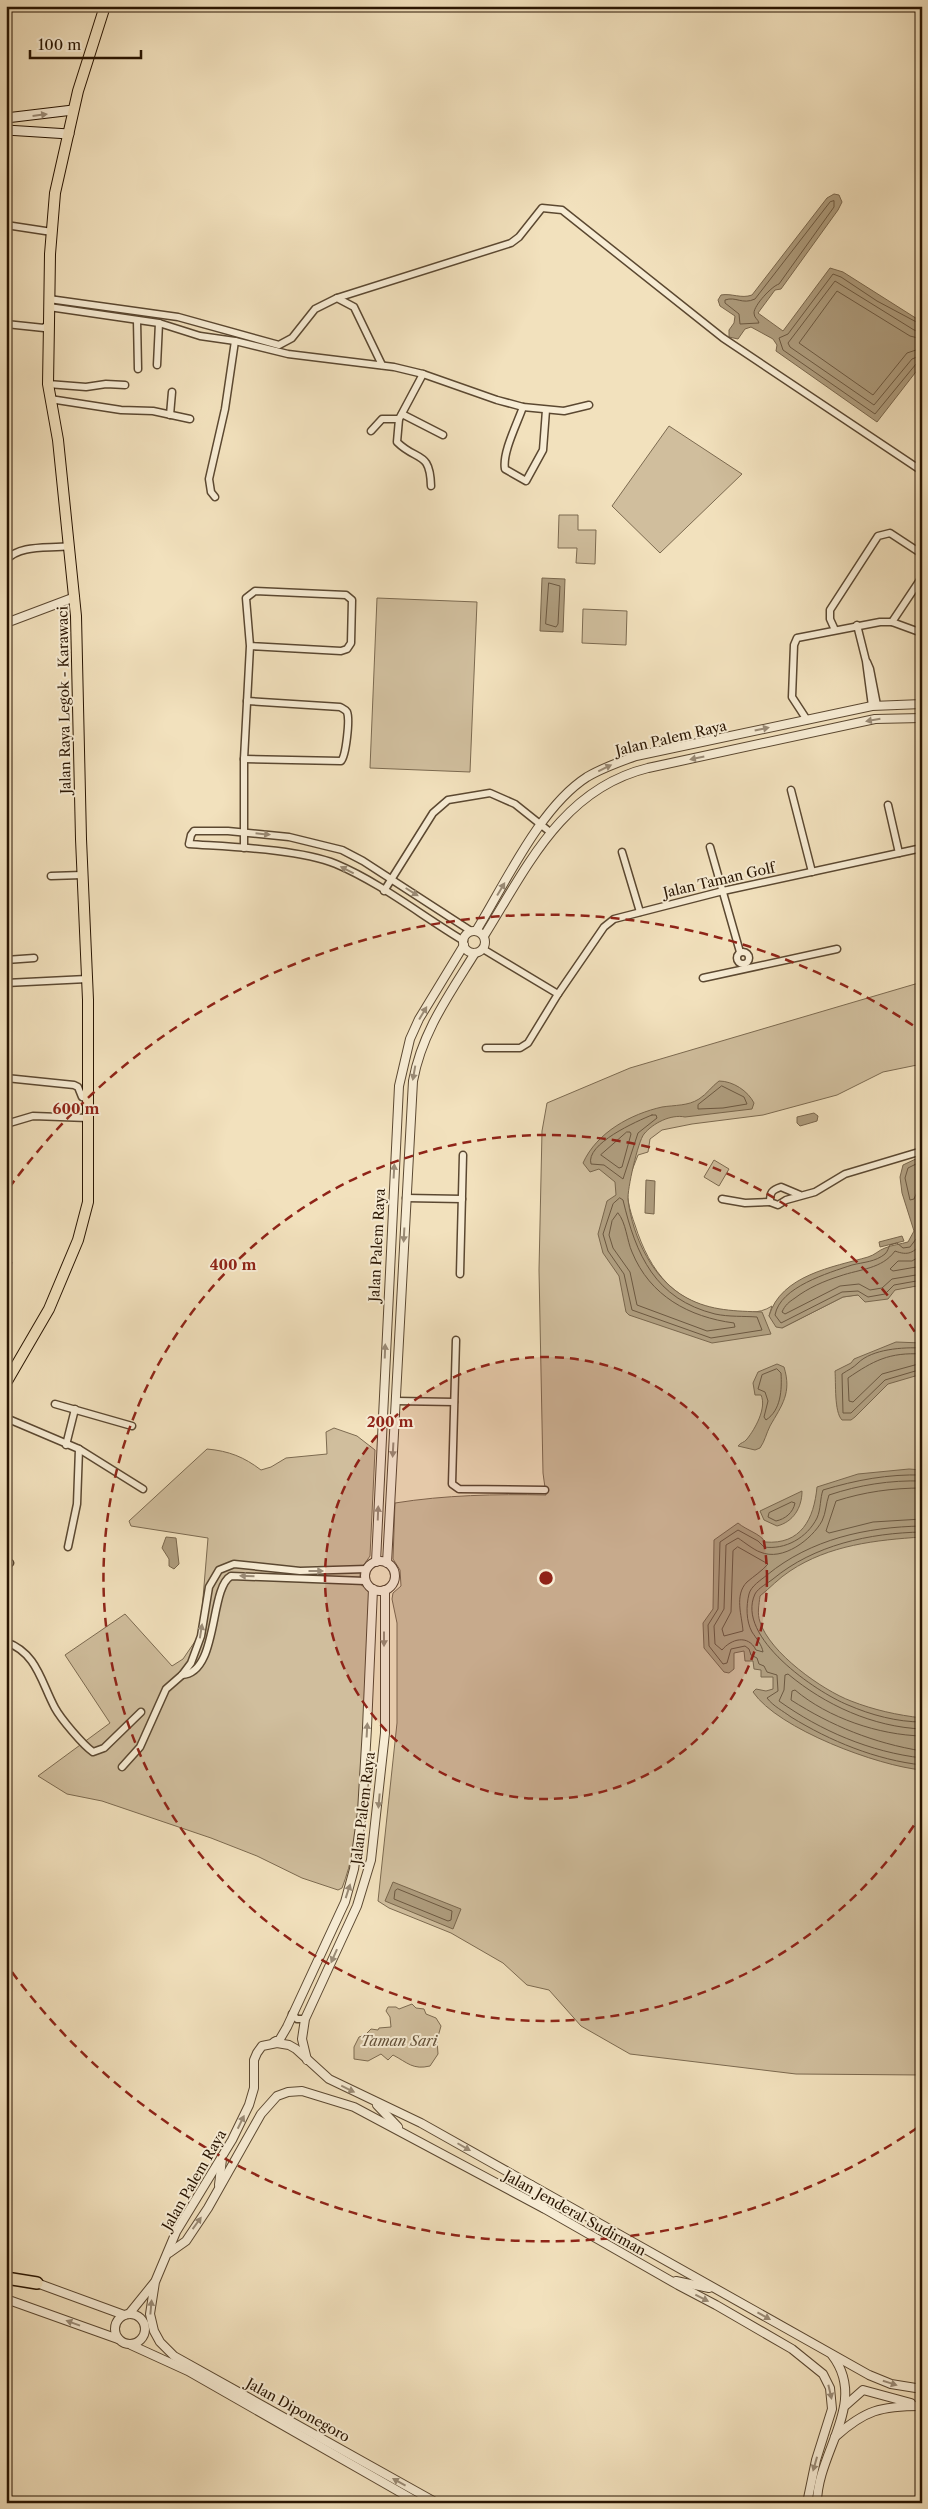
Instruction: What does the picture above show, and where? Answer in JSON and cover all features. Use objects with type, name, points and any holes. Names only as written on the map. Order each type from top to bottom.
[{"type":"highway","points":[[6,2278],[36,2283]]},
{"type":"main road","name":"Jalan Raya Legok - Karawaci","points":[[6,1383],[49,1309],[85,1219],[88,1202],[87,979],[82,874],[75,596],[58,440],[48,384],[49,303],[55,193],[86,60],[105,6]]},
{"type":"main road","points":[[69,134],[8,130],[9,118],[74,110]]},
{"type":"street","points":[[49,303],[178,317],[279,345],[292,338],[315,309],[337,298],[510,243],[519,237],[540,209],[546,207],[562,210],[697,318],[764,366],[922,471]]},
{"type":"street","points":[[6,225],[52,232]]},
{"type":"street","points":[[337,298],[354,307],[382,365]]},
{"type":"street","points":[[49,303],[160,323],[200,336],[235,341],[288,354],[382,365],[423,374],[497,400],[523,407],[546,410],[570,410],[589,404]]},
{"type":"street","points":[[137,320],[138,370]]},
{"type":"street","points":[[6,324],[44,328],[49,323]]},
{"type":"street","points":[[156,365],[160,323]]},
{"type":"street","points":[[215,497],[211,492],[209,479],[225,409],[235,341]]},
{"type":"street","points":[[423,374],[401,417],[396,442],[426,461],[430,472],[431,486]]},
{"type":"street","points":[[48,384],[86,387],[106,384],[125,386]]},
{"type":"street","points":[[170,415],[172,392]]},
{"type":"street","points":[[50,398],[190,419]]},
{"type":"street","points":[[523,407],[506,452],[504,465],[505,469],[525,481],[529,480],[543,450],[546,410]]},
{"type":"street","points":[[371,431],[382,419],[401,417],[443,435]]},
{"type":"street","points":[[835,630],[830,618],[830,610],[878,536],[890,534],[922,554]]},
{"type":"street","points":[[6,560],[16,552],[26,549],[69,546]]},
{"type":"street","points":[[892,622],[922,577]]},
{"type":"street","points":[[244,848],[244,759],[250,646],[245,601],[251,592],[346,595],[352,600],[351,643],[344,651],[250,646]]},
{"type":"street","points":[[6,623],[75,596]]},
{"type":"street","points":[[807,720],[792,697],[794,643],[797,638],[857,626],[892,622],[922,632]]},
{"type":"street","points":[[857,626],[874,705]]},
{"type":"street","points":[[244,759],[341,762],[345,755],[348,717],[345,710],[336,706],[247,701]]},
{"type":"street","name":"Jalan Palem Raya","points":[[474,931],[540,825],[566,795],[586,778],[610,765],[636,756],[874,705],[922,704]]},
{"type":"street","name":"Jalan Palem Raya","points":[[484,936],[550,832],[584,799],[606,783],[626,774],[875,719],[922,718]]},
{"type":"street","points":[[791,790],[812,872]]},
{"type":"street","points":[[384,891],[433,813],[442,803],[448,800],[490,793],[515,804],[550,832]]},
{"type":"street","points":[[888,805],[899,853]]},
{"type":"street","points":[[194,831],[243,832],[289,837],[342,850],[484,936],[483,949],[475,952],[467,949],[464,943],[384,891],[336,864],[313,857],[244,848],[189,844],[191,835],[194,831]]},
{"type":"street","points":[[710,847],[740,952],[737,959],[739,963],[745,966]]},
{"type":"street","name":"Jalan Taman Golf","points":[[486,1048],[513,1049],[525,1046],[558,994],[609,922],[621,916],[723,891],[922,848]]},
{"type":"street","points":[[622,852],[640,912]]},
{"type":"street","points":[[50,876],[82,874]]},
{"type":"street","points":[[464,943],[465,937],[474,931]]},
{"type":"street","name":"Jalan Palem Raya","points":[[376,1562],[398,1086],[410,1039],[419,1019],[464,943]]},
{"type":"street","points":[[483,949],[558,994]]},
{"type":"street","points":[[703,978],[745,966],[837,949]]},
{"type":"street","name":"Jalan Palem Raya","points":[[386,1562],[413,1081],[424,1038],[475,952]]},
{"type":"street","points":[[6,960],[34,958]]},
{"type":"street","points":[[6,982],[87,979]]},
{"type":"street","points":[[6,1078],[74,1085],[78,1087],[82,1098],[89,1099]]},
{"type":"street","points":[[6,1124],[33,1116],[88,1118]]},
{"type":"street","points":[[722,1199],[745,1203],[770,1202],[778,1205],[800,1195],[815,1192],[845,1174],[922,1151]]},
{"type":"street","points":[[460,1274],[463,1155]]},
{"type":"street","points":[[770,1202],[770,1195],[773,1190],[781,1187],[800,1195]]},
{"type":"street","points":[[406,1198],[462,1199]]},
{"type":"street","points":[[456,1340],[451,1482],[459,1489],[545,1490]]},
{"type":"street","points":[[396,1401],[454,1402]]},
{"type":"street","points":[[55,1404],[132,1426]]},
{"type":"street","points":[[66,1445],[75,1409]]},
{"type":"street","points":[[6,1418],[79,1449],[143,1489]]},
{"type":"street","points":[[68,1547],[77,1504],[79,1449]]},
{"type":"street","points":[[122,1767],[140,1747],[166,1689],[191,1664],[198,1646],[209,1587],[219,1570],[234,1564],[300,1571],[366,1569],[376,1562],[386,1562],[392,1568],[395,1576],[392,1585],[385,1590],[373,1589],[366,1581],[366,1569]]},
{"type":"street","points":[[182,1675],[193,1672],[202,1659],[215,1623],[223,1584],[231,1576],[366,1581]]},
{"type":"street","points":[[212,1580],[223,1584]]},
{"type":"street","points":[[209,1587],[221,1591]]},
{"type":"street","name":"Jalan Palem Raya","points":[[126,2315],[155,2282],[169,2253],[176,2232],[249,2105],[254,2088],[254,2060],[262,2046],[280,2039],[344,1902],[354,1869],[362,1812],[368,1728],[373,1589]]},
{"type":"street","name":"Jalan Palem Raya","points":[[308,2062],[302,2040],[305,2019],[357,1906],[371,1860],[384,1733],[385,1590]]},
{"type":"street","points":[[6,1642],[18,1646],[28,1655],[39,1670],[56,1709],[94,1752],[104,1748],[141,1712]]},
{"type":"street","points":[[292,2014],[297,2019],[305,2019]]},
{"type":"street","points":[[272,2043],[289,2045],[308,2062]]},
{"type":"street","name":"Jalan Jenderal Sudirman","points":[[308,2062],[329,2079],[421,2123],[869,2375],[890,2384],[922,2389]]},
{"type":"street","name":"Jalan Jenderal Sudirman","points":[[261,2114],[277,2096],[288,2092],[302,2091],[354,2107],[545,2209],[781,2343],[823,2374],[832,2398],[828,2426],[816,2460],[807,2503]]},
{"type":"street","points":[[374,2101],[402,2132]]},
{"type":"street","name":"Jalan Palem Raya","points":[[169,2253],[186,2240],[219,2188],[261,2114]]},
{"type":"street","points":[[219,2188],[222,2154]]},
{"type":"street","points":[[530,2184],[545,2209]]},
{"type":"street","points":[[6,2272],[126,2315],[138,2316],[145,2329],[143,2338],[131,2345],[6,2299]]},
{"type":"street","points":[[669,2280],[716,2289]]},
{"type":"street","name":"Jalan Palem Raya","points":[[154,2331],[150,2314],[155,2282]]},
{"type":"street","points":[[118,2339],[115,2326],[126,2315]]},
{"type":"street","name":"Jalan Diponegoro","points":[[154,2331],[160,2342],[179,2359],[437,2503]]},
{"type":"street","name":"Jalan Diponegoro","points":[[131,2345],[159,2356],[419,2503]]},
{"type":"street","points":[[817,2503],[820,2481],[846,2405],[844,2382],[838,2362],[831,2353]]},
{"type":"street","points":[[159,2356],[179,2359]]},
{"type":"street","points":[[846,2405],[863,2390],[863,2381],[869,2375]]},
{"type":"street","points":[[863,2390],[921,2406]]},
{"type":"street","points":[[834,2438],[850,2423],[871,2410],[890,2406],[921,2406]]},
{"type":"street","points":[[306,2438],[338,2447]]},
{"type":"green space","points":[[669,426],[742,474],[660,553],[612,506]]},
{"type":"green space","points":[[559,515],[578,515],[578,530],[596,530],[595,564],[576,563],[577,548],[558,548]]},
{"type":"green space","points":[[377,598],[477,602],[470,772],[370,768]]},
{"type":"green space","points":[[583,609],[627,611],[626,645],[582,643]]},
{"type":"green space","points":[[922,982],[922,1064],[883,1072],[837,1095],[763,1115],[692,1124],[662,1130],[650,1139],[648,1152],[638,1155],[630,1177],[628,1197],[633,1220],[641,1242],[657,1271],[679,1294],[709,1308],[751,1312],[761,1311],[772,1306],[769,1316],[782,1328],[843,1297],[922,1285],[922,2075],[796,2074],[630,2054],[581,2026],[549,1990],[527,1985],[503,1963],[451,1933],[389,1908],[378,1901],[397,1723],[397,1623],[392,1599],[393,1593],[401,1586],[400,1570],[393,1559],[395,1503],[433,1498],[546,1495],[543,1473],[539,1270],[542,1131],[547,1103],[630,1068]]},
{"type":"green space","points":[[714,1160],[729,1169],[719,1186],[704,1177]]},
{"type":"green space","points":[[334,1428],[357,1436],[375,1450],[370,1556],[360,1575],[360,1584],[368,1590],[370,1598],[359,1810],[351,1859],[342,1888],[338,1890],[302,1878],[257,1856],[211,1838],[102,1801],[67,1794],[38,1776],[110,1723],[65,1655],[125,1614],[172,1666],[183,1659],[200,1634],[208,1538],[131,1526],[129,1521],[207,1449],[236,1455],[261,1470],[271,1467],[286,1458],[327,1454],[326,1432]]},
{"type":"green space","name":"Taman Sari","points":[[412,2004],[416,2008],[424,2009],[426,2014],[436,2018],[441,2026],[437,2040],[438,2054],[430,2066],[415,2066],[393,2055],[388,2060],[381,2054],[368,2061],[354,2059],[354,2047],[359,2037],[365,2035],[371,2029],[378,2030],[379,2028],[391,2027],[390,2017],[386,2011],[388,2007],[399,2009]]},
{"type":"water","points":[[834,194],[839,195],[842,202],[838,210],[781,289],[775,290],[758,313],[783,331],[830,268],[843,272],[922,322],[922,364],[877,422],[776,351],[777,345],[773,339],[751,327],[745,329],[738,339],[729,337],[729,330],[734,323],[735,316],[720,306],[718,300],[721,295],[752,295],[827,198]]},
{"type":"water","points":[[542,578],[565,579],[563,632],[540,631]]},
{"type":"water","points":[[719,1081],[735,1085],[744,1091],[754,1103],[752,1109],[668,1118],[652,1126],[644,1134],[639,1146],[628,1195],[631,1214],[640,1243],[655,1269],[664,1280],[687,1298],[705,1306],[724,1310],[762,1312],[771,1334],[712,1343],[629,1315],[626,1312],[619,1276],[603,1253],[598,1234],[607,1201],[616,1195],[615,1182],[599,1169],[590,1172],[583,1163],[597,1142],[616,1126],[650,1110],[695,1101],[705,1095]]},
{"type":"water","points":[[814,1113],[818,1116],[817,1121],[800,1126],[797,1123],[797,1117]]},
{"type":"water","points":[[922,1156],[918,1215],[922,1230],[922,1285],[895,1290],[888,1299],[865,1302],[858,1295],[843,1297],[782,1328],[776,1327],[769,1316],[775,1302],[796,1282],[824,1269],[868,1257],[888,1247],[908,1242],[914,1231],[902,1193],[900,1177],[903,1165]]},
{"type":"water","points":[[646,1180],[655,1181],[654,1214],[645,1213]]},
{"type":"water","points":[[902,1236],[904,1241],[880,1247],[879,1242]]},
{"type":"water","points":[[6,1261],[12,1262],[6,1294]]},
{"type":"water","points":[[896,1342],[922,1343],[922,1374],[888,1384],[855,1417],[851,1420],[842,1420],[839,1416],[837,1404],[835,1371],[851,1363],[854,1359]]},
{"type":"water","points":[[777,1364],[784,1367],[787,1384],[782,1405],[760,1448],[755,1450],[738,1446],[750,1435],[757,1424],[761,1412],[761,1395],[755,1395],[753,1383],[758,1372]]},
{"type":"water","points":[[909,1469],[922,1470],[922,1537],[853,1545],[805,1562],[786,1574],[760,1596],[758,1612],[760,1622],[774,1646],[798,1669],[812,1679],[839,1696],[851,1701],[895,1714],[922,1718],[922,1770],[903,1767],[856,1753],[806,1732],[766,1706],[753,1692],[756,1689],[766,1691],[773,1689],[773,1677],[761,1677],[761,1670],[754,1669],[753,1661],[745,1661],[744,1651],[734,1653],[734,1669],[729,1673],[724,1672],[704,1648],[703,1623],[713,1609],[714,1540],[738,1523],[765,1542],[777,1542],[788,1539],[803,1528],[809,1519],[813,1510],[817,1487],[858,1474]]},
{"type":"water","points":[[802,1491],[800,1503],[792,1518],[777,1526],[764,1520],[760,1511]]},
{"type":"water","points":[[166,1537],[176,1538],[179,1564],[174,1569],[169,1566],[169,1559],[162,1548]]},
{"type":"water","points":[[393,1882],[461,1909],[453,1929],[385,1901]]}]
